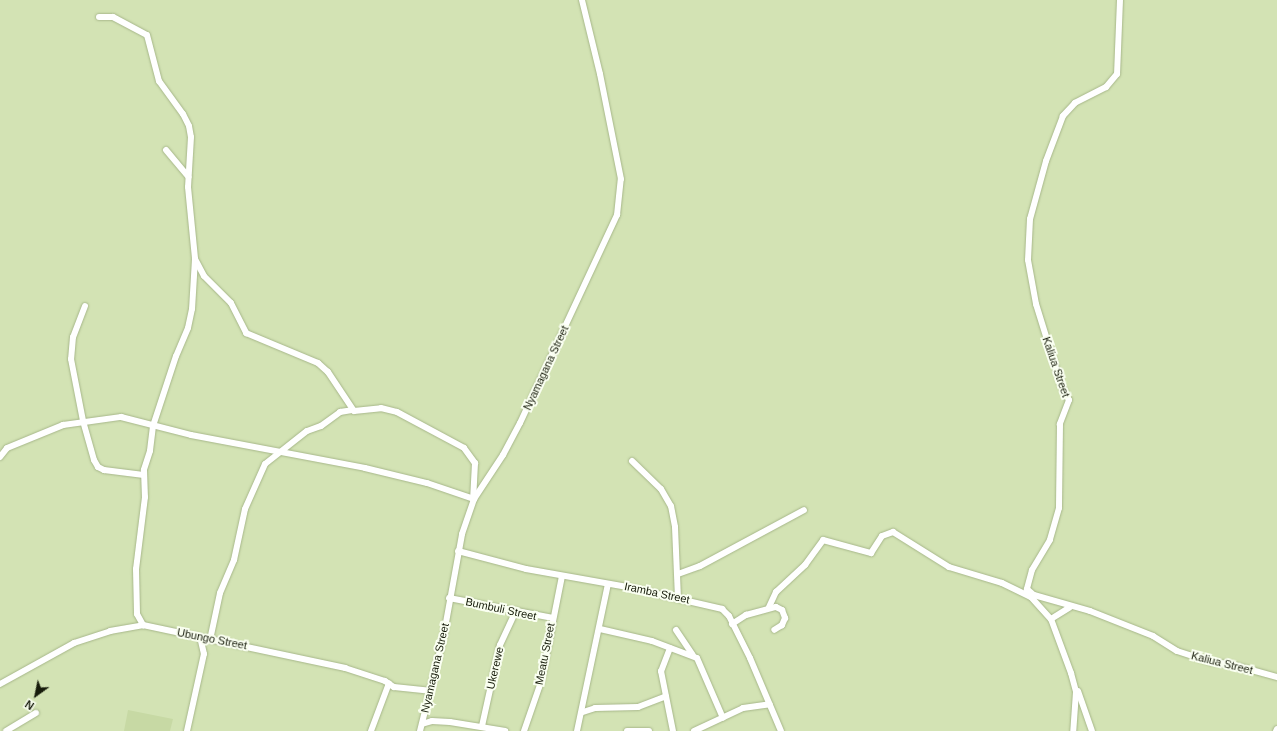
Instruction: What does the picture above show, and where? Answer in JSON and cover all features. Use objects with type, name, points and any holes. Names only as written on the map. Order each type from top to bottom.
[{"type":"street","name":"Nyamagana Street","points":[[420,731],[443,639],[458,550],[474,498],[504,455],[520,424],[618,215],[621,179],[600,74],[582,0]]},
{"type":"street","name":"Kaliua Street","points":[[1120,0],[1119,66],[1117,74],[1106,87],[1075,103],[1063,116],[1046,161],[1030,219],[1028,260],[1036,304],[1061,385],[1069,400],[1060,424],[1058,508],[1050,540],[1029,578],[1030,594],[1070,607],[1090,611],[1153,636],[1177,651],[1200,659],[1230,664],[1277,677]]},
{"type":"street","points":[[99,17],[114,17],[147,36],[159,81],[189,126],[189,177],[195,259],[189,323],[153,426],[144,475],[145,497],[136,570],[137,614],[142,625]]},
{"type":"street","points":[[166,150],[189,177]]},
{"type":"street","points":[[195,259],[204,276],[231,303],[246,333],[318,363],[328,372],[352,410]]},
{"type":"street","points":[[85,306],[73,337],[71,352],[83,421],[98,467],[144,475]]},
{"type":"street","points":[[0,457],[7,448],[63,425],[83,421],[121,417],[153,426],[282,453],[365,468],[474,498],[475,463],[460,446],[398,412],[381,408],[359,412],[352,410],[340,412],[321,426],[306,432],[282,453],[265,464],[248,500],[239,529],[234,560],[220,593],[210,640]]},
{"type":"street","points":[[632,461],[661,489],[671,506],[678,574],[676,586],[678,598]]},
{"type":"street","points":[[678,574],[700,566],[804,510]]},
{"type":"street","points":[[769,607],[776,592],[806,565],[823,540],[871,553],[882,536],[893,532],[949,567],[1002,583],[1030,594],[1051,619],[1092,731]]},
{"type":"street","name":"Iramba Street","points":[[458,550],[526,569],[678,598],[718,608],[727,613],[770,704],[781,731]]},
{"type":"street","name":"Meatu Street","points":[[524,731],[541,682],[562,576]]},
{"type":"street","points":[[577,731],[583,712],[608,584]]},
{"type":"street","name":"Bumbuli Street","points":[[449,598],[553,618]]},
{"type":"street","points":[[732,624],[769,607],[780,608],[785,618],[782,625],[774,630]]},
{"type":"street","points":[[1051,619],[1070,607]]},
{"type":"street","name":"Ukerewe","points":[[482,726],[500,645],[516,611]]},
{"type":"street","name":"Ubungo Street","points":[[0,684],[74,642],[110,631],[142,625],[345,668],[389,683],[394,687],[430,691]]},
{"type":"street","points":[[600,629],[694,656]]},
{"type":"street","points":[[676,630],[694,656],[699,660],[702,672],[724,718]]},
{"type":"street","points":[[187,731],[204,654],[200,637]]},
{"type":"street","points":[[670,648],[661,671],[673,731]]},
{"type":"street","points":[[1071,673],[1076,692],[1073,731]]},
{"type":"street","points":[[371,731],[389,683]]},
{"type":"street","points":[[583,712],[595,708],[638,707],[666,696]]},
{"type":"street","points":[[694,731],[743,708],[770,704]]},
{"type":"street","points":[[6,731],[36,713]]},
{"type":"street","points":[[422,724],[432,721],[472,728],[482,726],[505,731]]},
{"type":"street","points":[[627,731],[649,731]]},
{"type":"shaded area","points":[[128,710],[173,719],[170,731],[124,731]]}]
